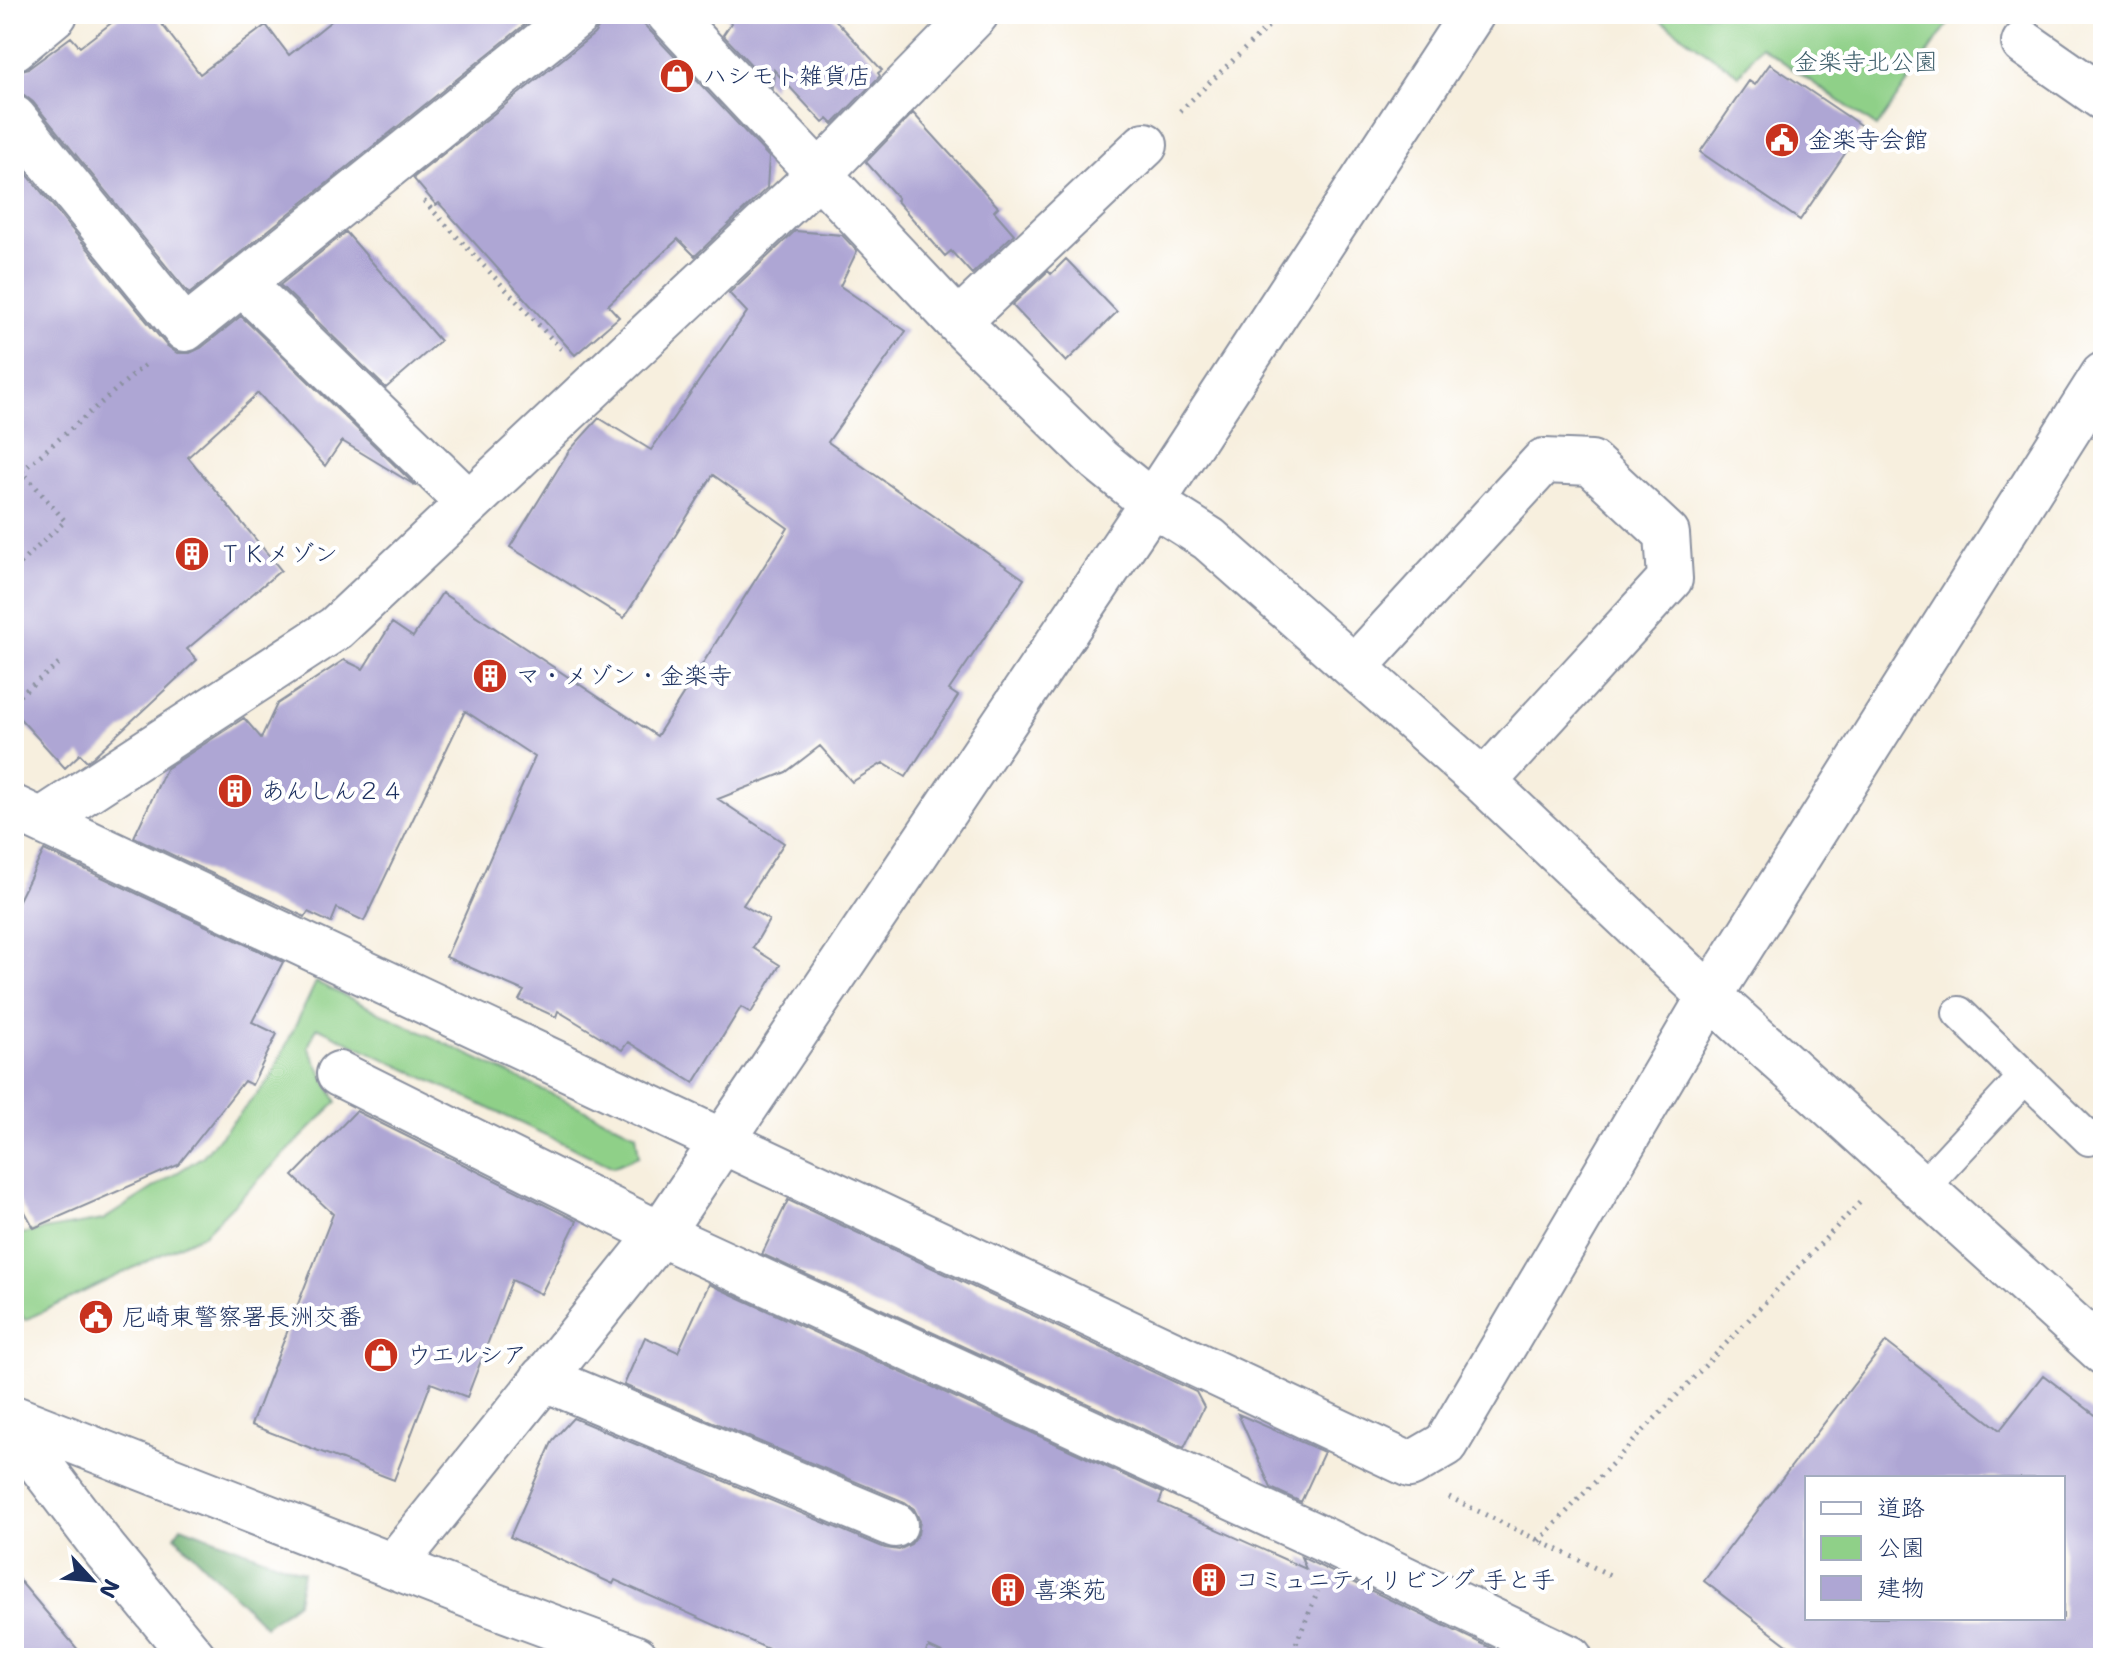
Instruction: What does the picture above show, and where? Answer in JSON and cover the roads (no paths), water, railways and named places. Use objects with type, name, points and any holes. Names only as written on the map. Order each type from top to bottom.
[{"type":"street","points":[[14,48],[55,14]]},
{"type":"street","points":[[14,118],[185,329],[578,14]]},
{"type":"street","points":[[669,14],[958,322],[1099,460],[1152,503],[1209,539],[1355,667],[1484,782],[1710,996],[2103,1352]]},
{"type":"street","points":[[28,814],[336,628],[820,173],[976,14]]},
{"type":"street","points":[[394,1565],[660,1234],[1152,503],[1472,14]]},
{"type":"street","points":[[2024,43],[2103,98]]},
{"type":"street","points":[[958,322],[1145,145]]},
{"type":"street","points":[[242,283],[469,503]]},
{"type":"street","points":[[28,814],[1410,1465],[1446,1444],[1710,996],[2103,375]]},
{"type":"street","points":[[1355,667],[1544,461],[1591,463],[1667,534],[1670,579],[1484,782]]},
{"type":"street","points":[[339,1074],[660,1234],[1337,1546],[1570,1658]]},
{"type":"street","points":[[543,1378],[895,1525]]},
{"type":"street","points":[[14,1418],[636,1658]]},
{"type":"street","points":[[14,1430],[105,1550],[194,1658]]},
{"type":"lane","points":[[1959,1013],[2089,1139]]},
{"type":"lane","points":[[1909,1176],[2025,1077]]},
{"type":"place","name":"ハシモト雑貨店","points":[[677,76]]},
{"type":"place","name":"金楽寺会館","points":[[1782,140]]},
{"type":"place","name":"ＴＫメゾン","points":[[192,554]]},
{"type":"place","name":"マ・メゾン・金楽寺","points":[[490,676]]},
{"type":"place","name":"あんしん２４","points":[[235,791]]},
{"type":"place","name":"尼崎東警察署長洲交番","points":[[96,1317]]},
{"type":"place","name":"ウエルシア","points":[[381,1355]]},
{"type":"place","name":"コミュニティリビング 手と手","points":[[1209,1580]]},
{"type":"place","name":"喜楽苑","points":[[1008,1590]]},
{"type":"park label","name":"金楽寺北公園","points":[[1866,62]]}]
